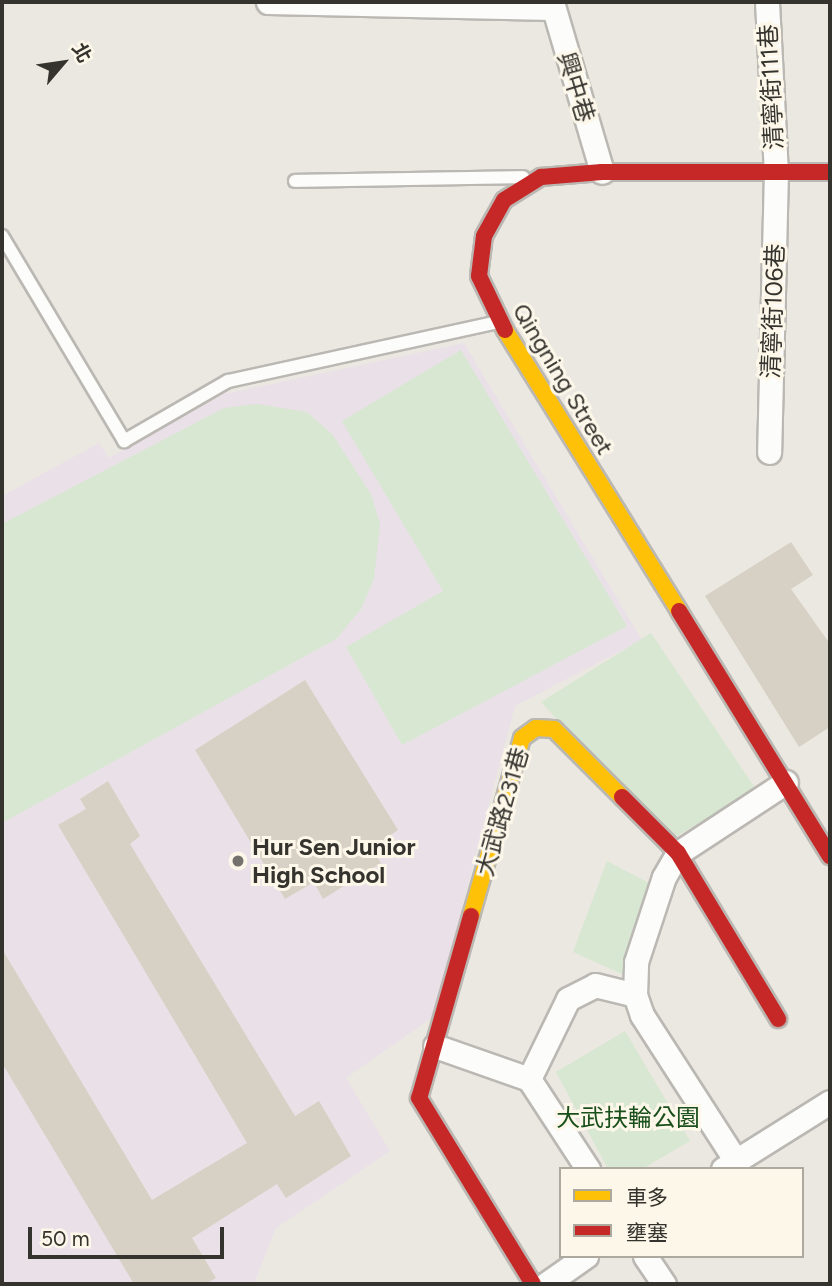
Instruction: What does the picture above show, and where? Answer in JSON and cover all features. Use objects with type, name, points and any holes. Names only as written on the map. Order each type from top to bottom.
[{"type":"street","points":[[268,2],[552,5]]},
{"type":"street","name":"清寧街111巷","points":[[767,2],[776,171]]},
{"type":"street","name":"興中巷","points":[[552,5],[602,172]]},
{"type":"street","name":"清寧街106巷","points":[[769,452],[776,171]]},
{"type":"street","name":"Qingning Street","points":[[830,172],[602,172],[541,177],[504,200],[484,236],[479,275],[500,321],[830,856]]},
{"type":"street","name":"大武路231巷","points":[[533,1284],[419,1098],[522,738],[536,728],[554,729],[678,853],[778,1019]]},
{"type":"street","points":[[786,782],[678,853],[664,877],[636,962],[635,995],[642,1015],[729,1165],[830,1102]]},
{"type":"street","points":[[529,1079],[568,999],[595,985],[635,995]]},
{"type":"street","points":[[435,1046],[529,1079],[587,1167]]},
{"type":"street","points":[[546,1284],[583,1258]]},
{"type":"street","points":[[646,1258],[664,1284]]},
{"type":"lane","points":[[295,181],[541,177]]},
{"type":"lane","points":[[2,236],[124,441],[228,381],[500,321]]},
{"type":"shaded area","name":"Hur Sen Junior High School","points":[[464,343],[642,640],[515,706],[433,1017],[346,1078],[390,1151],[276,1228],[254,1284],[2,1284],[2,496],[99,443],[109,458],[224,394]]},
{"type":"green space","points":[[461,350],[627,626],[402,745],[346,647],[443,591],[342,421]]},
{"type":"green space","points":[[257,404],[307,412],[332,434],[371,494],[380,524],[374,579],[361,609],[336,639],[2,823],[2,524],[224,408]]},
{"type":"green space","points":[[651,633],[757,791],[675,837],[625,794],[541,702]]},
{"type":"green space","points":[[607,861],[660,889],[624,975],[573,952]]},
{"type":"green space","name":"大武扶輪公園","points":[[625,1031],[690,1141],[645,1167],[607,1167],[556,1072]]},
{"type":"building","points":[[791,542],[813,575],[791,589],[830,644],[830,727],[799,747],[705,596]]},
{"type":"building","points":[[305,680],[398,830],[371,848],[381,863],[323,899],[314,882],[285,899],[195,750]]},
{"type":"building","points":[[108,781],[140,836],[130,844],[295,1116],[319,1101],[351,1156],[286,1198],[277,1184],[192,1238],[216,1278],[205,1284],[134,1284],[2,1063],[2,949],[152,1200],[247,1143],[58,825],[86,809],[80,799]]},
{"type":"traffic: slow","points":[[505,330],[679,611]]},
{"type":"traffic: slow","points":[[471,916],[522,738],[536,728],[554,729],[622,797]]},
{"type":"traffic: jam","points":[[505,330],[479,276],[484,236],[504,200],[541,177],[602,172],[830,172]]},
{"type":"traffic: jam","points":[[679,611],[830,856]]},
{"type":"traffic: jam","points":[[622,797],[678,853],[778,1019]]},
{"type":"traffic: jam","points":[[471,916],[419,1098],[533,1284]]},
{"type":"place","name":"Hur Sen Junior High School","points":[[238,861]]}]
